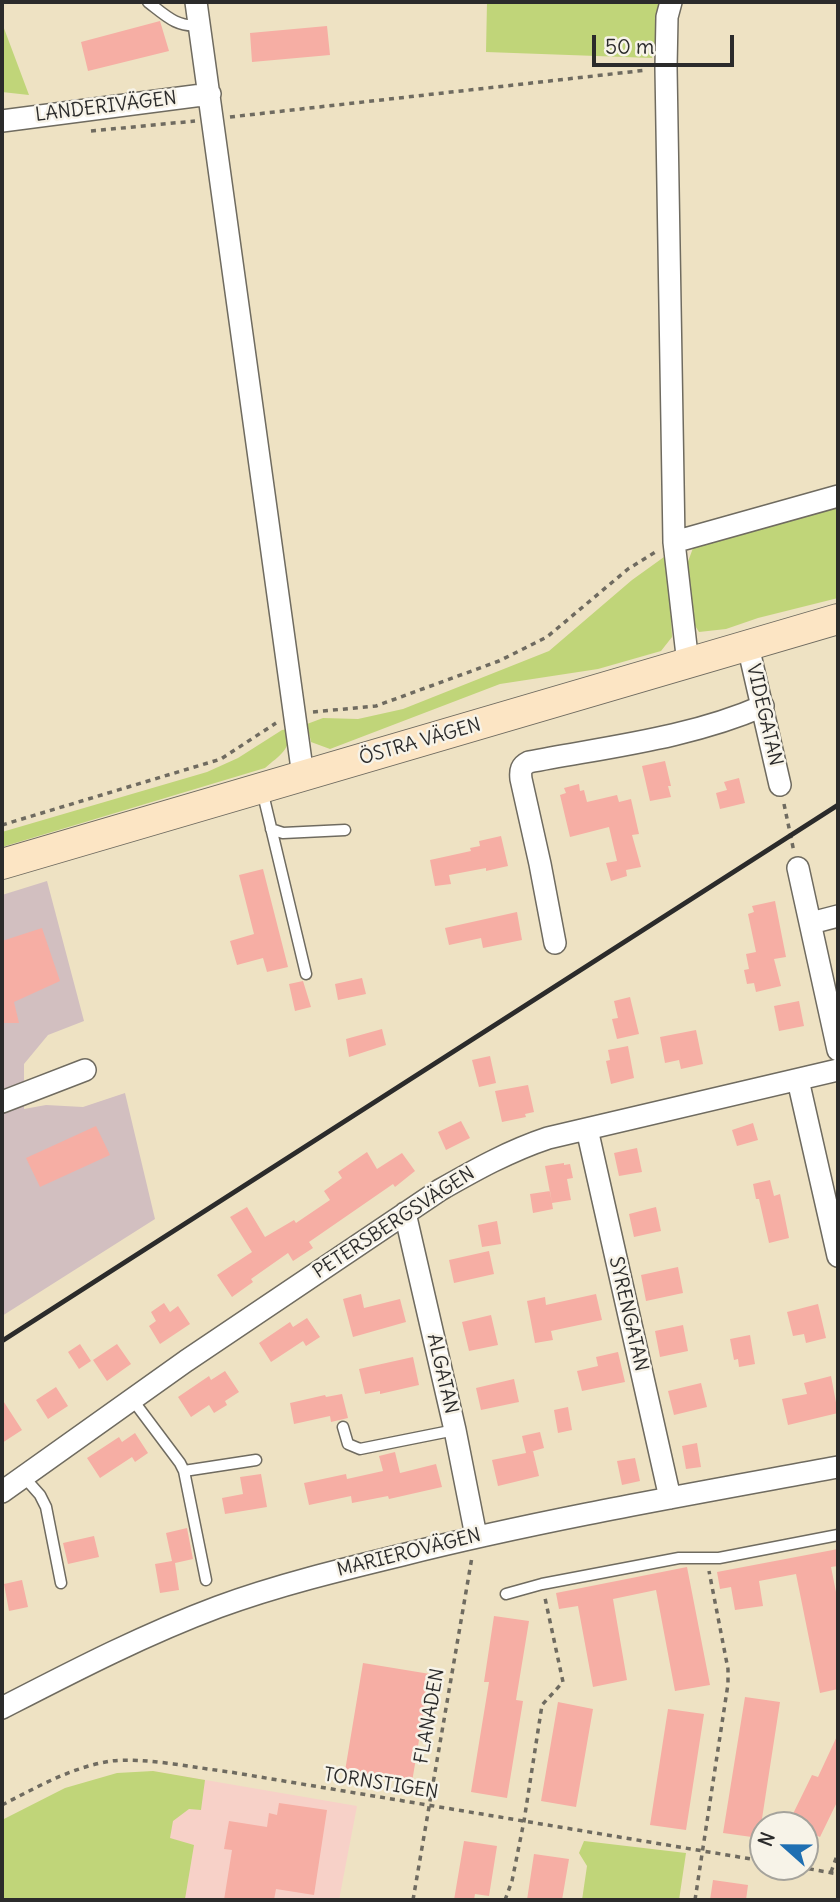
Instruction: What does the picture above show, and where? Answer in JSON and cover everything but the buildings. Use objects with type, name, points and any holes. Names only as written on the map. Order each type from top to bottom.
[{"type":"street","points":[[196,2],[292,715],[303,776]]},
{"type":"street","points":[[671,2],[667,18],[666,68],[674,542],[688,664]]},
{"type":"street","name":"LANDERIVÄGEN","points":[[2,121],[210,93]]},
{"type":"street","points":[[674,542],[838,496]]},
{"type":"street","name":"ÖSTRA VÄGEN","points":[[2,864],[838,619]]},
{"type":"street","name":"VIDEGATAN","points":[[748,646],[780,785]]},
{"type":"street","points":[[555,943],[521,779],[520,771],[523,765],[732,720],[763,706]]},
{"type":"street","points":[[797,864],[838,1050]]},
{"type":"street","points":[[811,923],[838,916]]},
{"type":"street","points":[[2,1102],[85,1070]]},
{"type":"street","name":"PETERSBERGSVÄGEN","points":[[2,1492],[132,1399],[405,1213],[481,1166],[548,1138],[838,1070]]},
{"type":"street","points":[[798,1080],[838,1256]]},
{"type":"street","name":"SYRENGATAN","points":[[587,1129],[670,1498]]},
{"type":"street","name":"ALGATAN","points":[[405,1213],[455,1430],[476,1536]]},
{"type":"street","name":"MARIEROVÄGEN","points":[[2,1708],[88,1664],[218,1607],[323,1575],[476,1536],[838,1467]]},
{"type":"lane","points":[[148,2],[174,22],[186,27],[200,25]]},
{"type":"lane","points":[[262,788],[306,974]]},
{"type":"lane","points":[[271,829],[283,833],[345,830]]},
{"type":"lane","points":[[132,1399],[184,1471],[206,1580]]},
{"type":"lane","points":[[343,1427],[348,1444],[360,1449],[455,1430]]},
{"type":"lane","points":[[184,1471],[256,1460]]},
{"type":"lane","points":[[24,1477],[40,1495],[46,1507],[61,1583]]},
{"type":"lane","points":[[506,1594],[542,1584],[679,1558],[719,1558],[838,1535]]},
{"type":"path","points":[[81,132],[666,68]]},
{"type":"path","points":[[2,825],[221,759],[292,715],[376,706],[499,661],[547,637],[628,569],[674,542]]},
{"type":"path","points":[[786,816],[797,864]]},
{"type":"path","name":"FLANADEN","points":[[413,1900],[476,1536]]},
{"type":"path","points":[[695,1900],[728,1684],[728,1669],[706,1558]]},
{"type":"path","points":[[505,1900],[512,1881],[524,1821],[542,1705],[563,1682],[542,1584]]},
{"type":"path","name":"TORNSTIGEN","points":[[2,1805],[70,1771],[114,1761],[230,1773],[749,1859]]},
{"type":"path","points":[[831,1872],[838,1853]]},
{"type":"path","points":[[819,1870],[838,1874]]},
{"type":"shaded area","points":[[47,881],[84,1021],[48,1035],[24,1064],[24,1109],[46,1105],[83,1107],[125,1093],[155,1219],[2,1316],[2,895]]},
{"type":"shaded area","points":[[153,1771],[357,1806],[339,1900],[96,1900],[122,1776]]},
{"type":"green space","points":[[487,2],[665,2],[652,58],[486,52]]},
{"type":"green space","points":[[2,23],[29,95],[2,92]]},
{"type":"green space","points":[[838,504],[838,598],[726,629],[699,632],[685,610],[686,567],[693,548]]},
{"type":"green space","points":[[664,557],[669,576],[672,637],[661,651],[598,669],[500,684],[330,749],[311,742],[307,724],[323,718],[358,719],[403,709],[549,651],[632,580]]},
{"type":"green space","points":[[289,729],[286,747],[265,768],[2,847],[2,832],[207,772],[238,758],[282,730]]},
{"type":"green space","points":[[153,1771],[205,1780],[201,1810],[189,1809],[173,1821],[170,1838],[194,1845],[185,1899],[188,1900],[2,1900],[2,1820],[65,1788],[117,1773]]},
{"type":"green space","points":[[584,1841],[686,1853],[679,1900],[582,1900],[587,1866],[579,1853]]},
{"type":"railway","points":[[2,1341],[838,805]]}]
